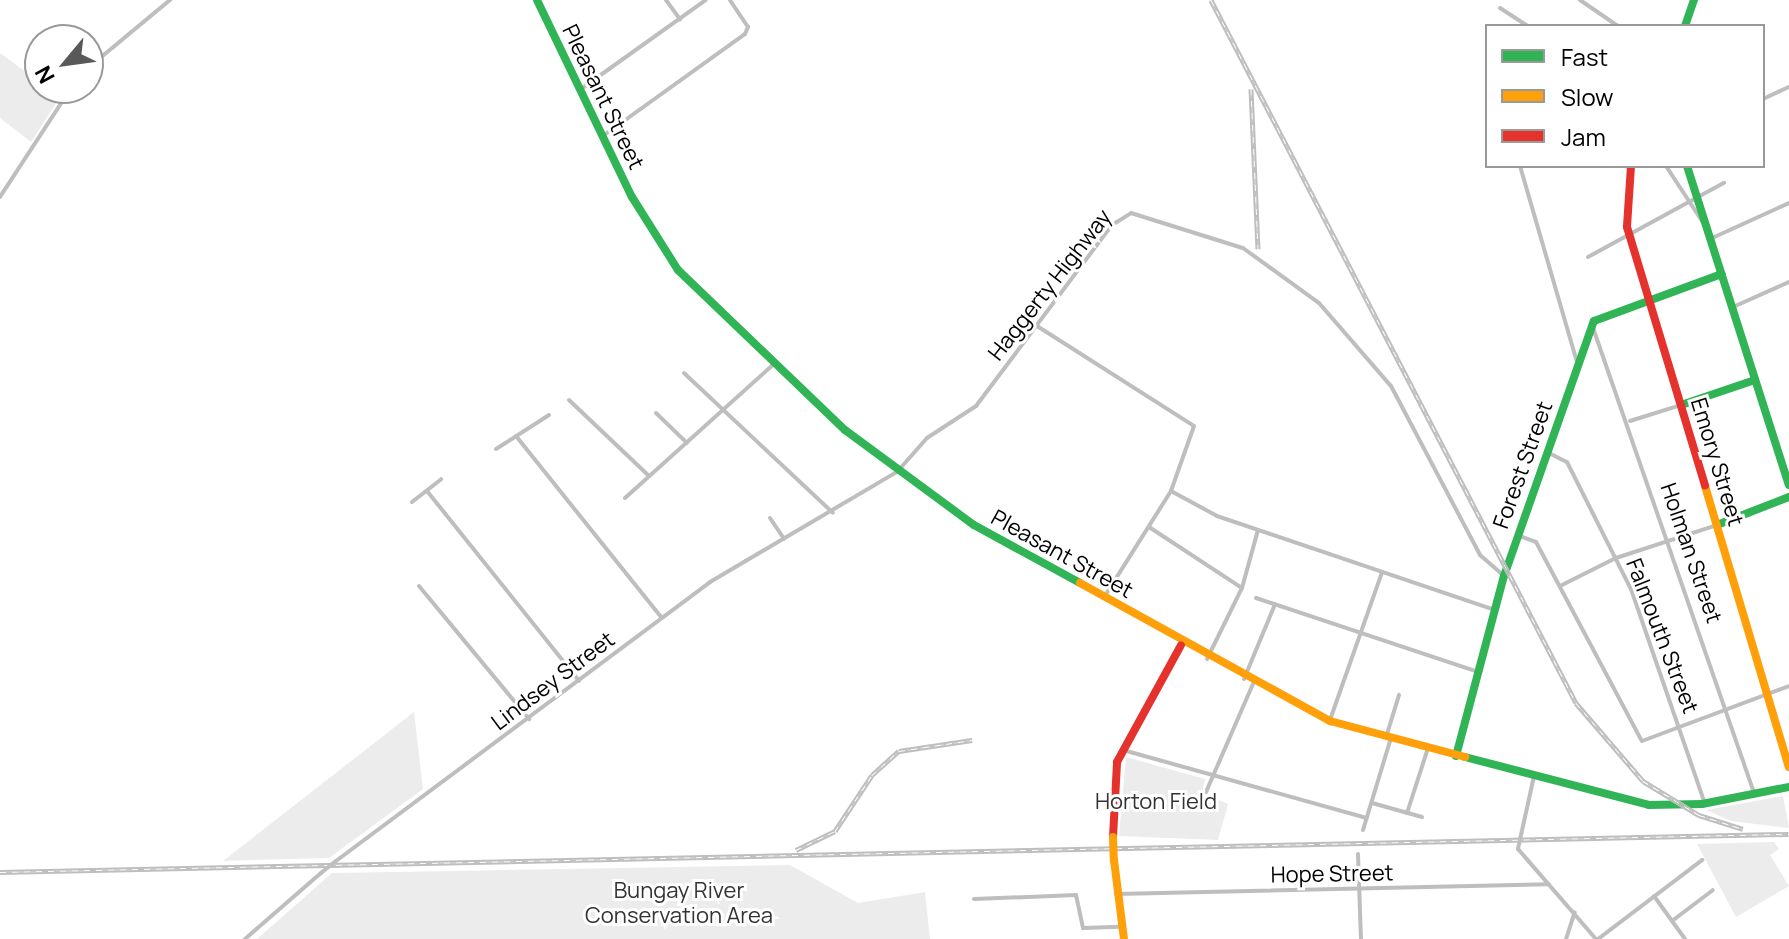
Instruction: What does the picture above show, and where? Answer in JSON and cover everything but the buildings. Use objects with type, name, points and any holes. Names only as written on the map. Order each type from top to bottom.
[{"type":"main road","name":"Pleasant Street","points":[[537,0],[601,137],[666,255],[774,364],[897,472],[976,526],[1105,596],[1181,645],[1330,721],[1649,805],[1705,804],[1789,787]]},
{"type":"main road","points":[[1686,24],[1694,0]]},
{"type":"main road","name":"Emory Street","points":[[1631,168],[1624,198],[1629,235],[1789,767]]},
{"type":"main road","points":[[1688,168],[1789,485]]},
{"type":"main road","points":[[1592,325],[1600,315],[1722,274]]},
{"type":"main road","name":"Forest Street","points":[[1456,756],[1504,576],[1592,325]]},
{"type":"main road","points":[[1681,405],[1755,380]]},
{"type":"main road","points":[[1717,525],[1789,497]]},
{"type":"main road","points":[[1124,939],[1116,894],[1113,837],[1121,749],[1181,645]]},
{"type":"main road","points":[[1770,791],[1789,795]]},
{"type":"street","points":[[104,55],[170,0]]},
{"type":"street","points":[[666,0],[680,19]]},
{"type":"street","points":[[578,91],[706,0]]},
{"type":"street","points":[[601,137],[748,29],[730,0]]},
{"type":"street","points":[[1580,0],[1615,24]]},
{"type":"street","points":[[1500,8],[1525,24]]},
{"type":"street","points":[[1765,98],[1789,87]]},
{"type":"street","points":[[0,197],[61,104]]},
{"type":"street","points":[[1521,168],[1578,365]]},
{"type":"street","points":[[1667,168],[1687,204],[1706,226]]},
{"type":"street","points":[[1588,257],[1687,204],[1696,195],[1724,183]]},
{"type":"street","points":[[1710,239],[1789,203]]},
{"type":"street","name":"Haggerty Highway","points":[[897,472],[927,438],[976,406],[1112,225],[1141,213],[1246,249],[1319,303],[1399,398],[1480,555],[1504,576]]},
{"type":"street","points":[[1732,307],[1789,282]]},
{"type":"street","name":"Holman Street","points":[[1592,325],[1629,422],[1755,794]]},
{"type":"street","points":[[1037,326],[1192,422],[1171,491],[1105,596]]},
{"type":"street","points":[[625,498],[774,364]]},
{"type":"street","points":[[684,373],[833,513]]},
{"type":"street","points":[[569,400],[649,476]]},
{"type":"street","points":[[1629,422],[1681,405]]},
{"type":"street","points":[[656,413],[687,443]]},
{"type":"street","points":[[496,449],[549,415]]},
{"type":"street","points":[[516,436],[662,618]]},
{"type":"street","name":"Falmouth Street","points":[[1547,452],[1567,462],[1616,558],[1705,804]]},
{"type":"street","name":"Lindsey Street","points":[[245,939],[336,861],[662,618],[784,539],[833,513],[897,472]]},
{"type":"street","points":[[412,502],[441,479]]},
{"type":"street","points":[[427,491],[579,681]]},
{"type":"street","points":[[1171,491],[1258,530],[1494,610]]},
{"type":"street","points":[[770,518],[784,539]]},
{"type":"street","points":[[1560,586],[1616,558],[1717,525]]},
{"type":"street","points":[[1149,527],[1242,588]]},
{"type":"street","points":[[1207,659],[1242,588],[1258,530]]},
{"type":"street","points":[[1517,535],[1536,541],[1642,741],[1789,686]]},
{"type":"street","points":[[1330,721],[1382,572]]},
{"type":"street","points":[[419,586],[529,719]]},
{"type":"street","points":[[1256,598],[1478,672]]},
{"type":"street","points":[[1206,792],[1275,604]]},
{"type":"street","points":[[1363,830],[1399,695]]},
{"type":"street","points":[[1407,813],[1428,748]]},
{"type":"street","points":[[1121,749],[1367,818]]},
{"type":"street","points":[[1534,776],[1518,847],[1597,939],[1702,860]]},
{"type":"street","points":[[1372,803],[1422,817]]},
{"type":"street","points":[[1358,854],[1361,939]]},
{"type":"street","name":"Hope Street","points":[[1116,894],[1549,884]]},
{"type":"street","points":[[1672,921],[1713,890]]},
{"type":"street","points":[[974,899],[1076,895],[1083,928],[1120,927]]},
{"type":"street","points":[[1654,896],[1685,939]]},
{"type":"street","points":[[1566,939],[1575,912]]},
{"type":"green space","points":[[0,53],[24,71],[24,104],[55,104],[31,142],[0,118]]},
{"type":"green space","points":[[414,712],[423,789],[329,858],[223,861]]},
{"type":"green space","name":"Horton Field","points":[[1126,757],[1205,779],[1202,793],[1228,804],[1218,840],[1119,836]]},
{"type":"green space","points":[[1783,796],[1789,828],[1731,821],[1706,810]]},
{"type":"green space","points":[[1774,842],[1779,849],[1770,855],[1789,886],[1736,917],[1697,844]]},
{"type":"green space","name":"Bungay River Conservation Area","points":[[790,865],[858,903],[925,892],[930,939],[257,939],[332,873]]},
{"type":"railway","points":[[1211,0],[1576,703],[1643,781],[1699,815],[1743,829]]},
{"type":"railway","points":[[1251,89],[1258,249]]},
{"type":"railway","points":[[796,850],[835,831],[872,775],[899,751],[972,740]]},
{"type":"railway","points":[[0,872],[1789,834]]},
{"type":"traffic: fast","points":[[537,0],[632,197],[678,270],[845,430],[974,525],[1080,583]]},
{"type":"traffic: fast","points":[[1686,24],[1694,0]]},
{"type":"traffic: fast","points":[[1688,168],[1789,485]]},
{"type":"traffic: fast","points":[[1456,756],[1504,576],[1594,321],[1722,274]]},
{"type":"traffic: fast","points":[[1681,405],[1755,380]]},
{"type":"traffic: fast","points":[[1717,525],[1789,497]]},
{"type":"traffic: fast","points":[[1465,757],[1649,805],[1702,804],[1789,787]]},
{"type":"traffic: slow","points":[[1705,486],[1789,767]]},
{"type":"traffic: slow","points":[[1080,583],[1330,721],[1465,757]]},
{"type":"traffic: slow","points":[[1113,837],[1114,860]]},
{"type":"traffic: slow","points":[[1114,860],[1124,939]]},
{"type":"traffic: jam","points":[[1631,168],[1627,227],[1705,486]]},
{"type":"traffic: jam","points":[[1113,837],[1117,762],[1181,645]]}]
